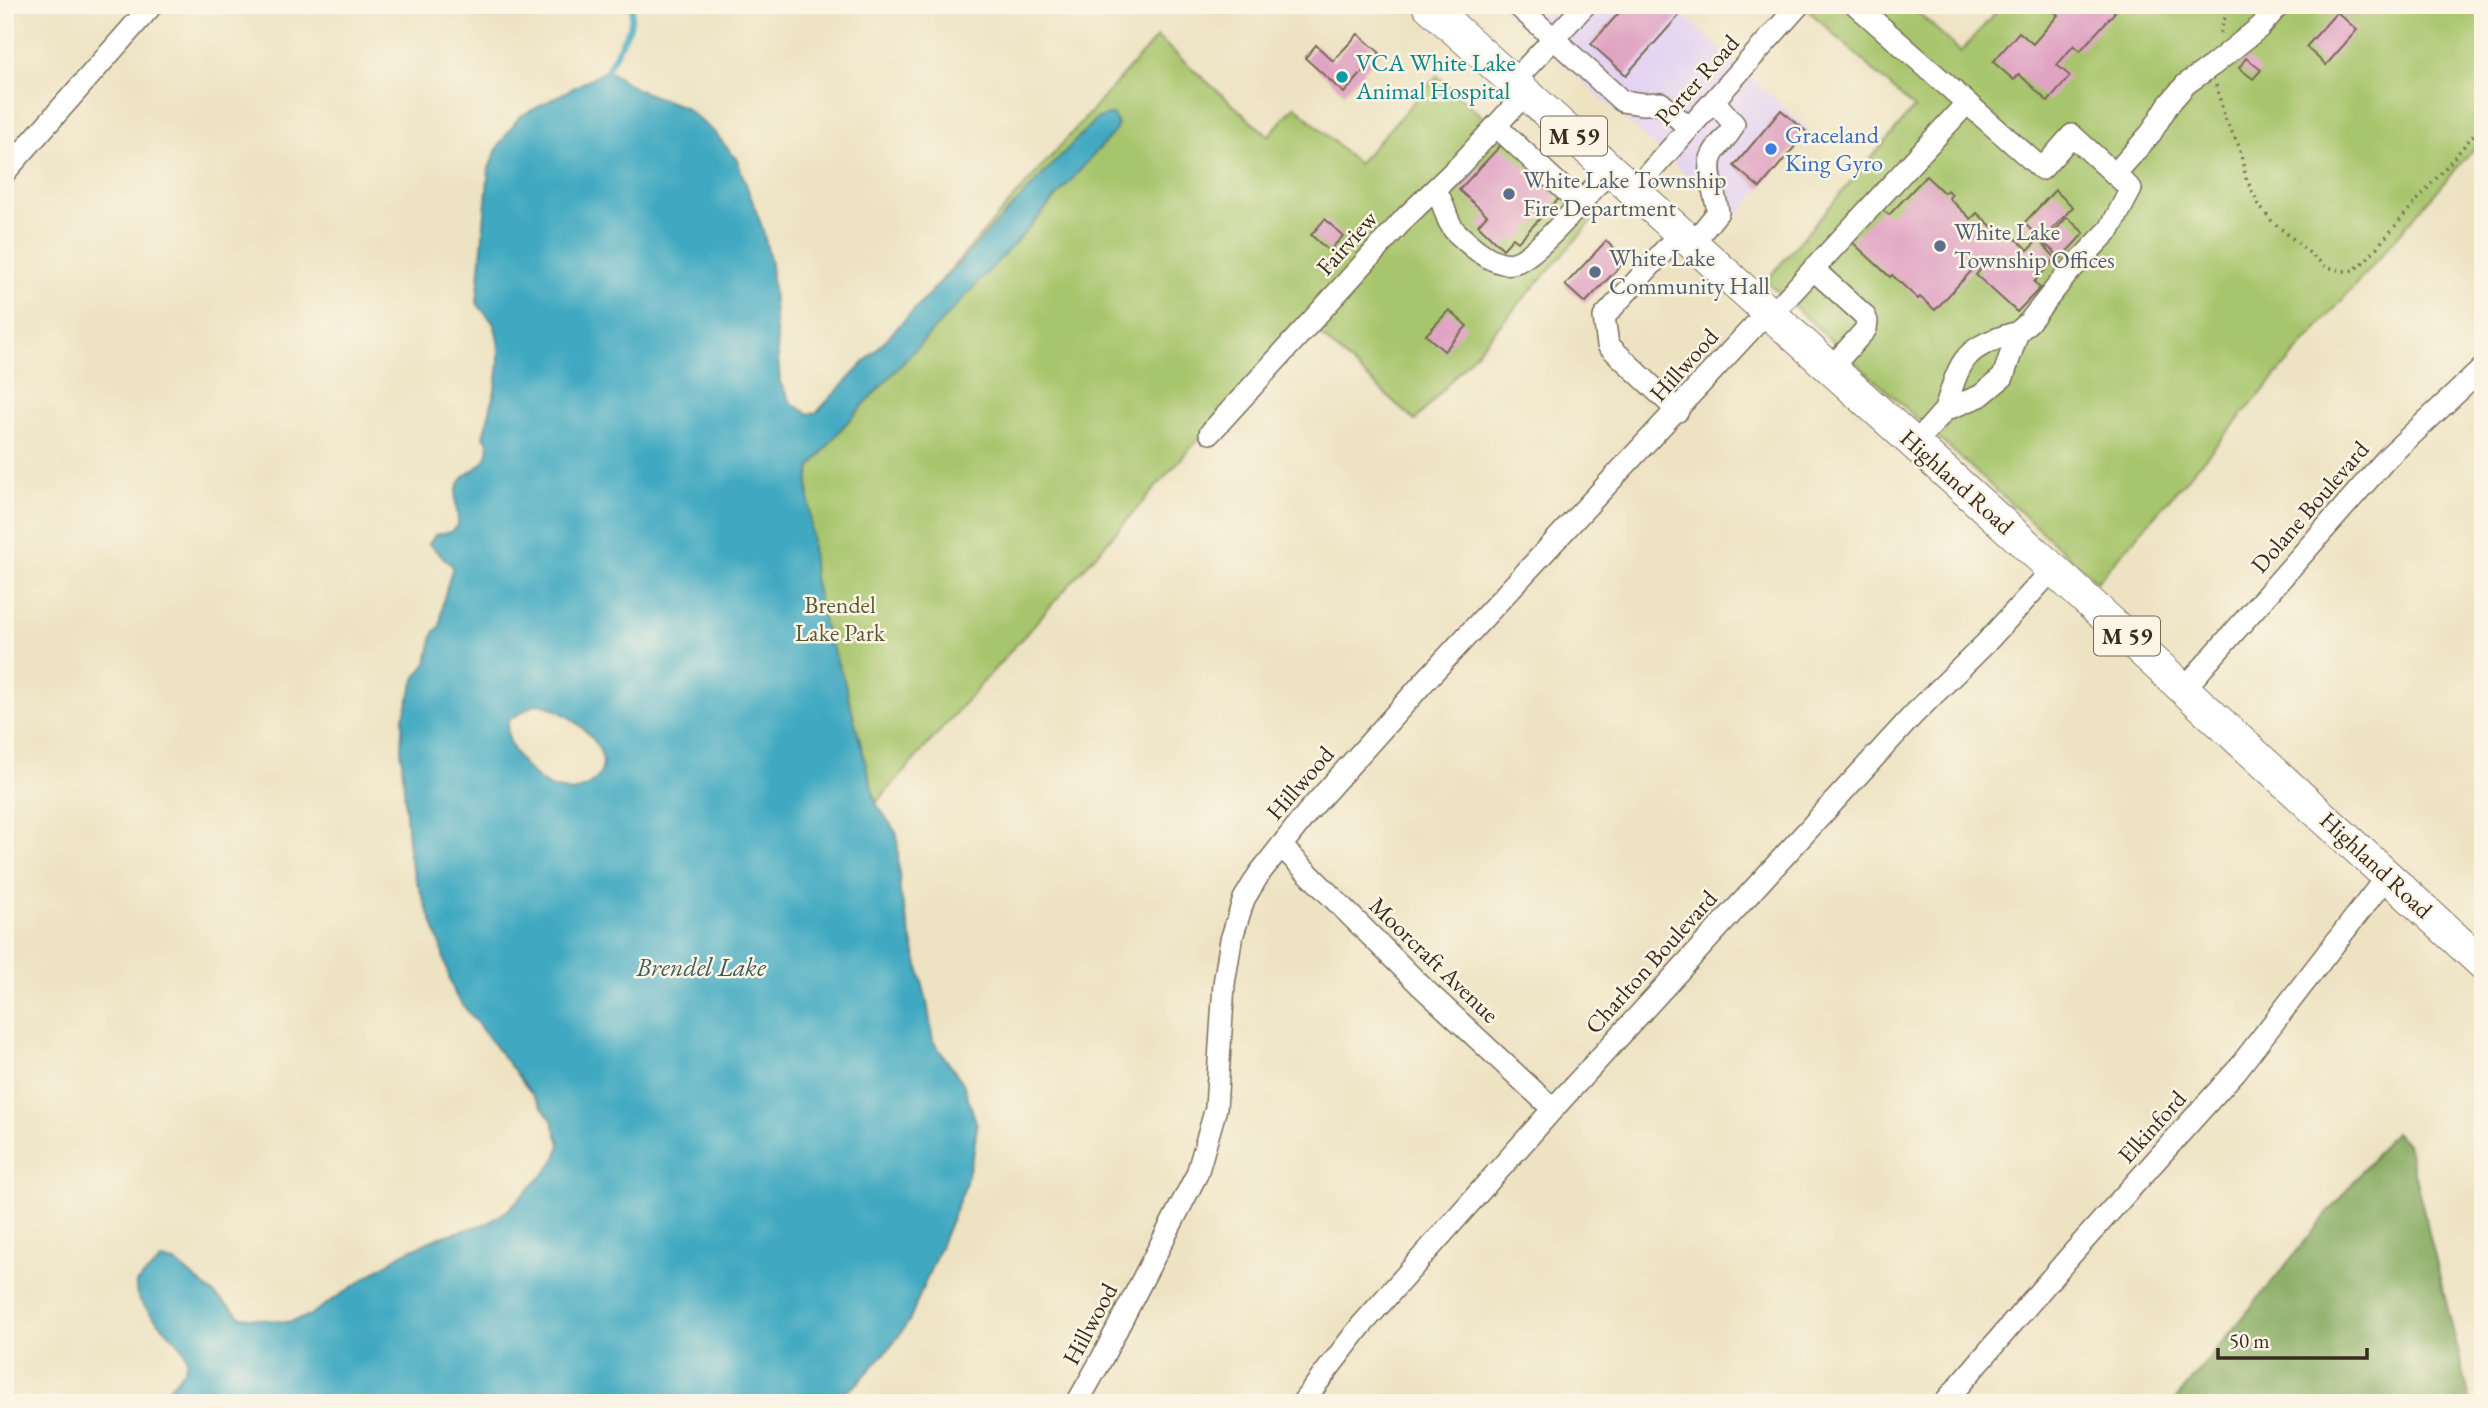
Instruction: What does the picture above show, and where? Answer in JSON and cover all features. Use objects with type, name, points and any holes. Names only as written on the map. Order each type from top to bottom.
[{"type":"highway","name":"Highland Road","points":[[1428,5],[2053,569],[2483,964]]},
{"type":"street","points":[[5,172],[152,5]]},
{"type":"street","points":[[1517,5],[1622,101],[1661,103],[1689,128]]},
{"type":"street","name":"Fairview","points":[[1210,433],[1406,217],[1496,126],[1553,39],[1585,5]]},
{"type":"street","name":"Porter Road","points":[[1634,190],[1799,5]]},
{"type":"street","points":[[1856,5],[2042,169],[2072,135],[2131,189],[2110,229],[2068,273],[2029,322],[2018,332],[1975,347],[1953,381],[1945,410]]},
{"type":"street","points":[[2115,174],[2151,133],[2168,105],[2186,84],[2260,27],[2279,5]]},
{"type":"street","points":[[1678,411],[1608,345],[1604,317],[1718,212],[1710,163],[1734,124],[1714,101]]},
{"type":"street","name":"Hillwood","points":[[1077,1403],[1197,1174],[1216,1108],[1224,984],[1231,940],[1244,900],[1259,874],[1307,813],[1425,681],[1967,103]]},
{"type":"street","points":[[1496,126],[1579,203]]},
{"type":"street","points":[[1434,191],[1440,196],[1449,225],[1483,254],[1502,263],[1512,264],[1532,253],[1611,169]]},
{"type":"street","points":[[1813,269],[1864,315],[1867,321],[1866,329],[1831,368]]},
{"type":"street","points":[[1915,444],[1945,410],[1980,396],[2003,377],[2018,332]]},
{"type":"street","name":"Dolane Boulevard","points":[[2184,689],[2388,457],[2483,368]]},
{"type":"street","name":"Charlton Boulevard","points":[[1302,1403],[1360,1327],[1553,1108],[1903,725],[1985,644],[2053,569]]},
{"type":"street","name":"Moorcraft Avenue","points":[[1281,846],[1420,985],[1553,1108]]},
{"type":"street","name":"Elkinford","points":[[1944,1403],[2071,1255],[2236,1072],[2387,876]]},
{"type":"path","points":[[2230,5],[2223,21],[2213,65],[2225,118],[2239,146],[2246,178],[2260,207],[2271,220],[2326,267],[2343,271],[2354,270],[2365,261],[2483,124]]},
{"type":"shaded area","points":[[1498,5],[1693,5],[1680,12],[1808,130],[1735,219]]},
{"type":"green space","points":[[1814,5],[1910,5],[1961,52],[2002,5],[2483,5],[2483,138],[2097,582],[1766,281],[1914,108],[1809,11]]},
{"type":"green space","name":"Brendel Lake Park","points":[[1157,37],[1268,136],[1295,106],[1358,164],[1437,76],[1595,218],[1415,421],[1304,320],[822,864],[600,664]]},
{"type":"green space","points":[[2394,1132],[2407,1144],[2471,1403],[2173,1403]]},
{"type":"water","name":"Brendel Lake","points":[[607,70],[638,90],[684,107],[715,133],[737,160],[762,227],[771,264],[780,383],[792,404],[809,414],[817,412],[1096,119],[1112,114],[1118,124],[1115,131],[1027,230],[842,428],[811,467],[808,483],[814,577],[825,628],[844,680],[876,803],[897,834],[900,892],[927,1002],[933,1041],[963,1083],[977,1125],[974,1151],[964,1189],[909,1321],[893,1344],[856,1385],[829,1403],[152,1403],[171,1386],[187,1362],[179,1344],[145,1307],[137,1293],[136,1283],[161,1260],[175,1262],[242,1317],[287,1322],[307,1317],[402,1254],[437,1238],[488,1223],[508,1210],[548,1170],[557,1156],[560,1144],[552,1120],[453,989],[409,855],[401,747],[403,718],[416,677],[427,663],[433,634],[440,626],[452,569],[429,544],[435,535],[450,532],[458,525],[458,486],[462,479],[482,464],[488,452],[489,443],[483,436],[497,380],[499,351],[494,325],[477,303],[489,168],[498,147],[519,117]],"holes":[[[536,704],[559,711],[583,729],[600,752],[603,763],[598,777],[573,792],[551,787],[534,776],[519,759],[509,739],[509,720]]]},
{"type":"building","points":[[1626,5],[1681,5],[1685,9],[1626,75],[1591,44]]},
{"type":"building","points":[[2047,5],[2107,5],[2115,12],[2080,51],[2074,45],[2057,65],[2070,76],[2048,102],[2019,74],[2014,80],[1993,62],[2019,32],[2033,44],[2058,15]]},
{"type":"building","points":[[2337,12],[2357,30],[2326,65],[2306,47]]},
{"type":"building","name":"VCA White Lake Animal Hospital","points":[[1358,34],[1380,53],[1344,93],[1305,58],[1316,45],[1333,61]]},
{"type":"building","points":[[2246,58],[2261,70],[2253,79],[2239,68]]},
{"type":"building","name":"Graceland King Gyro","points":[[1781,110],[1807,132],[1760,188],[1734,166]]},
{"type":"building","name":"White Lake Township Fire Department","points":[[1501,145],[1559,198],[1518,242],[1513,238],[1503,249],[1478,225],[1487,215],[1459,190]]},
{"type":"building","name":"White Lake Township Offices","points":[[1926,176],[1944,193],[1947,190],[1952,194],[1949,198],[1971,219],[1977,213],[2001,235],[2006,230],[2028,250],[2038,240],[2056,258],[2034,282],[2040,288],[2017,312],[1976,275],[1980,270],[1976,266],[1935,310],[1920,297],[1918,299],[1892,275],[1890,277],[1851,241],[1881,209],[1889,215]]},
{"type":"building","points":[[2055,190],[2073,207],[2042,240],[2024,223]]},
{"type":"building","points":[[2067,217],[2084,233],[2061,258],[2044,243]]},
{"type":"building","points":[[1325,219],[1343,236],[1329,251],[1311,235]]},
{"type":"building","name":"White Lake Community Hall","points":[[1606,241],[1626,260],[1585,303],[1565,285]]},
{"type":"building","points":[[1449,310],[1467,326],[1444,351],[1426,335]]},
{"type":"waterway","points":[[607,70],[630,27],[633,5]]},
{"type":"place","name":"VCA White Lake Animal Hospital","points":[[1342,77]]},
{"type":"place","name":"Graceland King Gyro","points":[[1771,149]]},
{"type":"place","name":"White Lake Township Fire Department","points":[[1509,194]]},
{"type":"place","name":"White Lake Township Offices","points":[[1940,246]]},
{"type":"place","name":"White Lake Community Hall","points":[[1595,272]]}]
